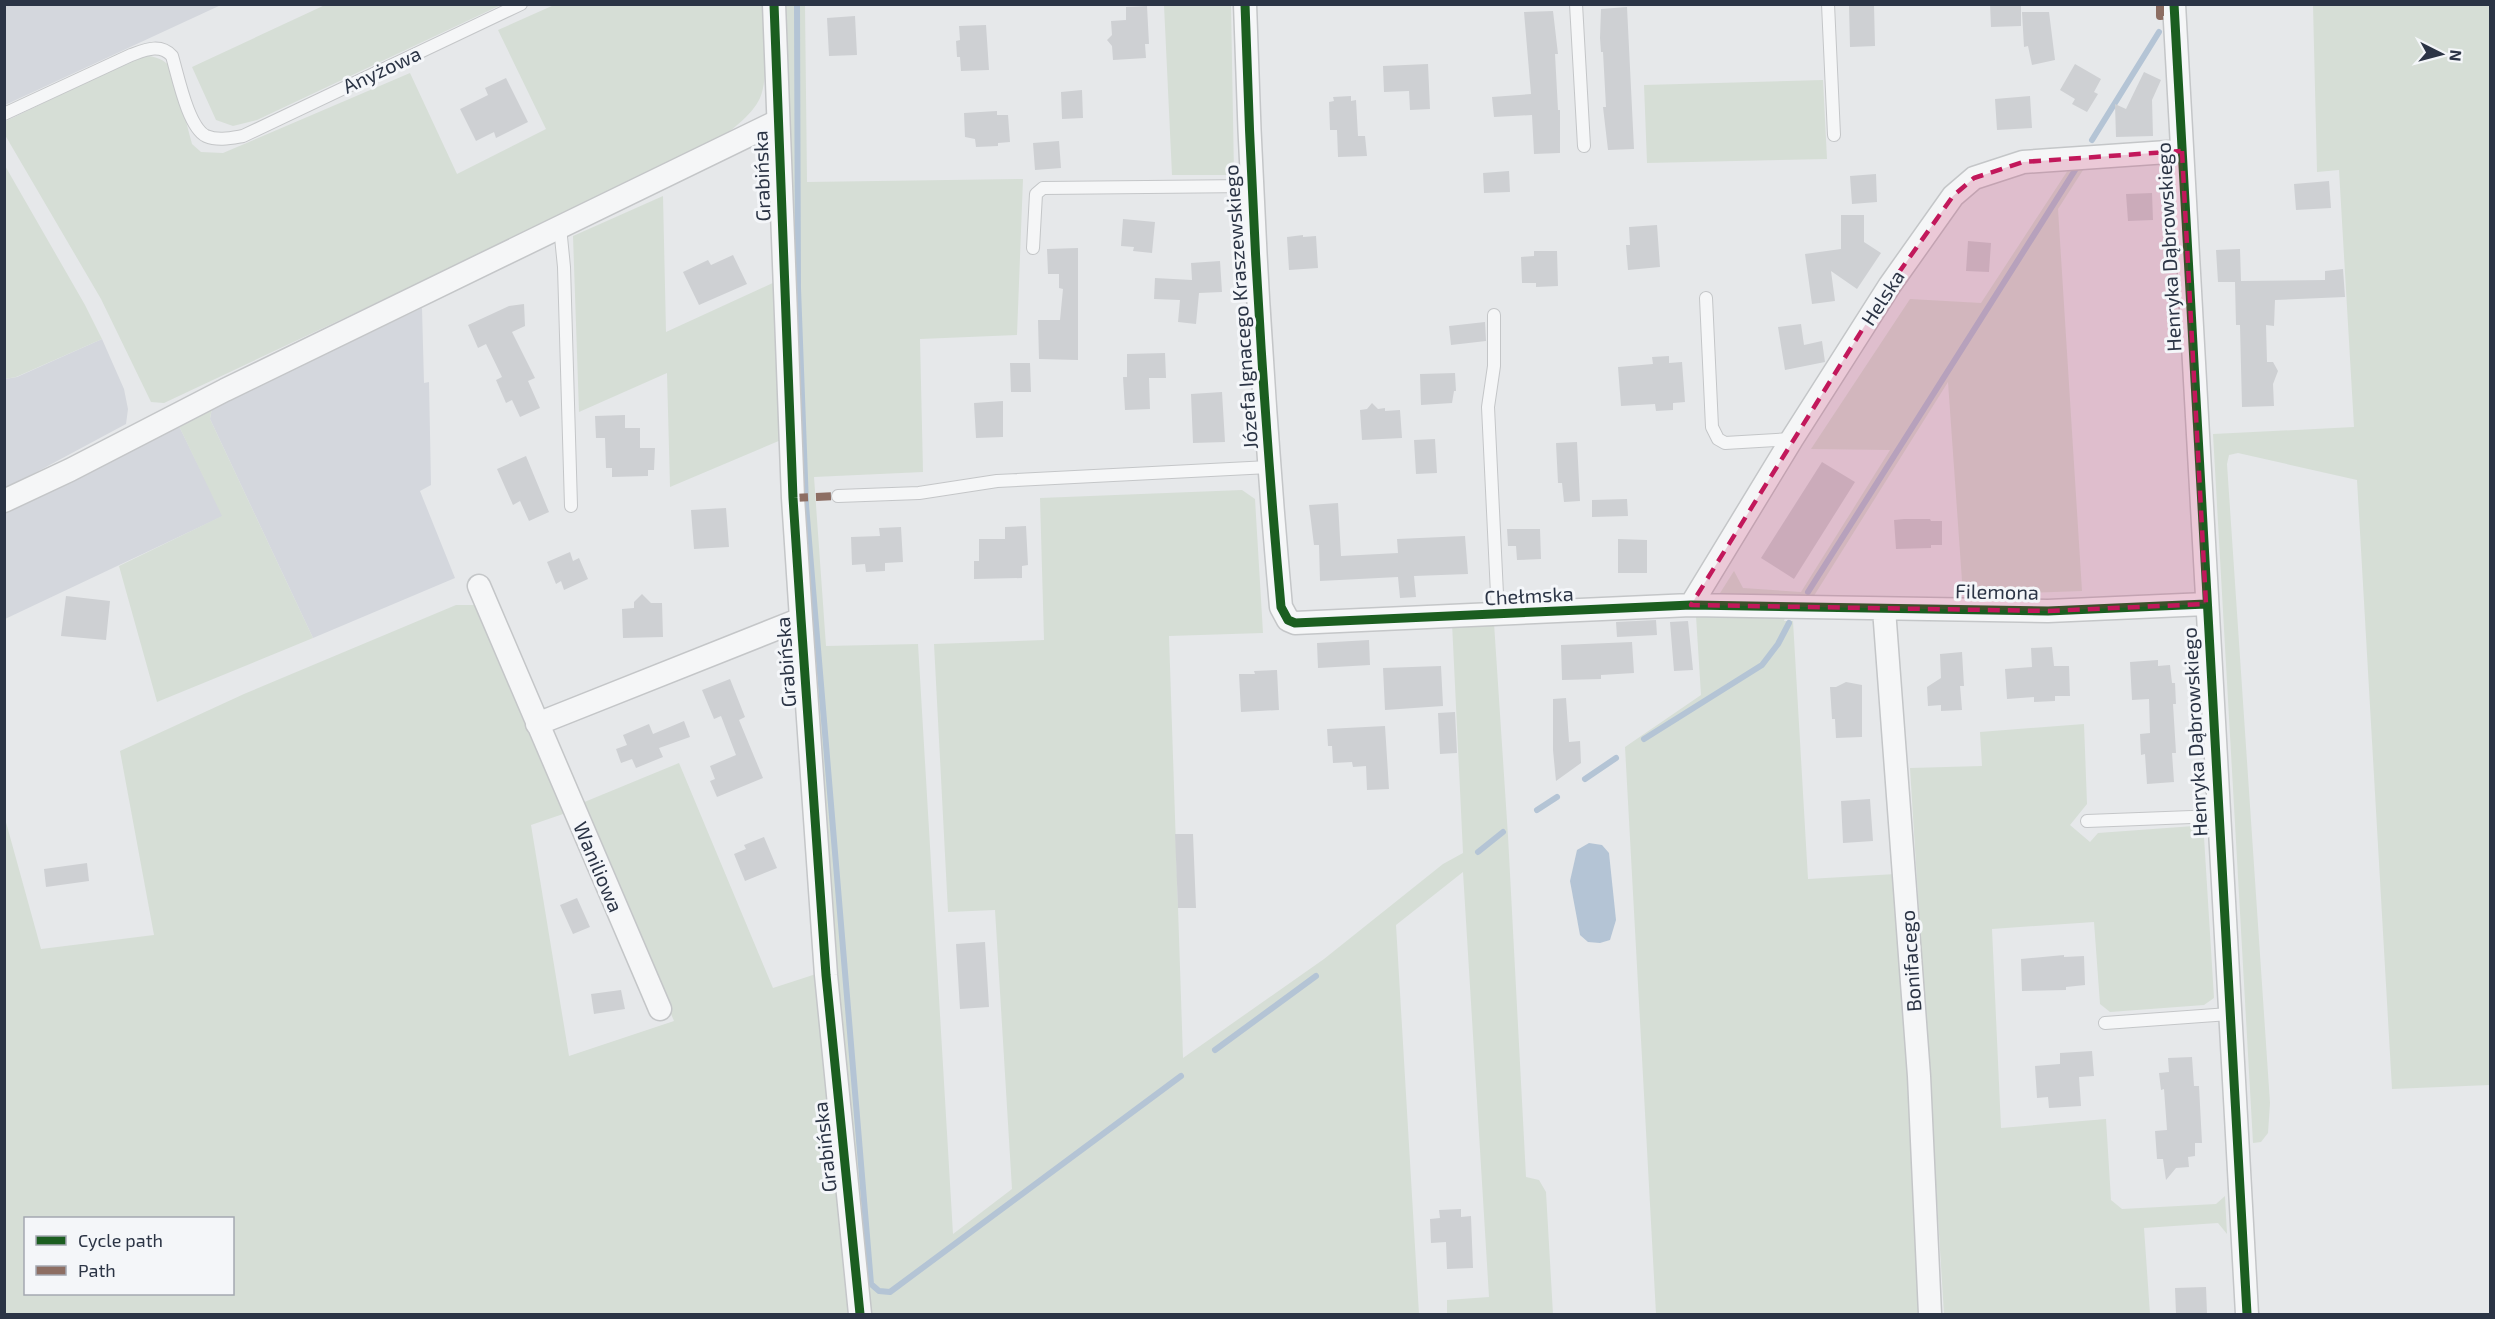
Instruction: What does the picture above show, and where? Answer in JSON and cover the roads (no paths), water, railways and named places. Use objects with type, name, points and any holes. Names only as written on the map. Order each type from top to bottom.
[{"type":"street","name":"Grabińska","points":[[774,4],[793,498],[826,975],[860,1314]]},
{"type":"street","name":"Józefa Ignacego Kraszewskiego","points":[[1245,4],[1250,186],[1281,607]]},
{"type":"street","name":"Henryka Dąbrowskiego","points":[[2174,4],[2247,1314]]},
{"type":"street","points":[[4,501],[225,390],[778,121]]},
{"type":"street","name":"Helska","points":[[1691,605],[1792,439],[1890,285],[1953,196],[1974,178],[2023,162],[2182,151]]},
{"type":"street","name":"Waniliowa","points":[[479,586],[660,1010]]},
{"type":"street","name":"Filemona","points":[[1787,608],[2048,611],[2206,604]]},
{"type":"street","name":"Chełmska","points":[[1281,607],[1288,620],[1294,623],[1691,605],[1787,608]]},
{"type":"street","name":"Bonifacego","points":[[1884,609],[1918,1065],[1930,1314]]},
{"type":"street","points":[[537,724],[801,619]]},
{"type":"lane","name":"Anyżowa","points":[[4,114],[131,55],[149,48],[159,48],[172,56],[194,125],[205,135],[214,138],[243,136],[521,4]]},
{"type":"lane","points":[[1576,4],[1584,146]]},
{"type":"lane","points":[[1828,4],[1834,135]]},
{"type":"lane","points":[[1033,248],[1036,194],[1043,188],[1250,186]]},
{"type":"lane","points":[[560,227],[564,267],[571,506]]},
{"type":"lane","points":[[1706,298],[1712,427],[1715,435],[1725,443],[1792,439]]},
{"type":"lane","points":[[1494,315],[1494,366],[1488,406],[1498,615]]},
{"type":"lane","points":[[838,496],[919,492],[997,482],[1269,467]]},
{"type":"lane","points":[[2087,821],[2218,816]]},
{"type":"lane","points":[[2104,1023],[2229,1014]]},
{"type":"water","points":[[1589,843],[1602,845],[1609,853],[1616,920],[1610,940],[1600,943],[1588,942],[1580,935],[1570,881],[1577,850]]},
{"type":"waterway","points":[[797,4],[798,288],[806,505],[871,1284],[879,1291],[890,1292],[1181,1076]]},
{"type":"waterway","points":[[2092,140],[2159,32]]},
{"type":"waterway","points":[[1808,592],[2077,167]]},
{"type":"waterway","points":[[1644,739],[1762,665],[1778,644],[1789,623]]},
{"type":"waterway","points":[[1585,779],[1616,758]]},
{"type":"waterway","points":[[1537,810],[1557,797]]},
{"type":"waterway","points":[[1478,852],[1503,832]]},
{"type":"waterway","points":[[1215,1050],[1316,976]]}]
